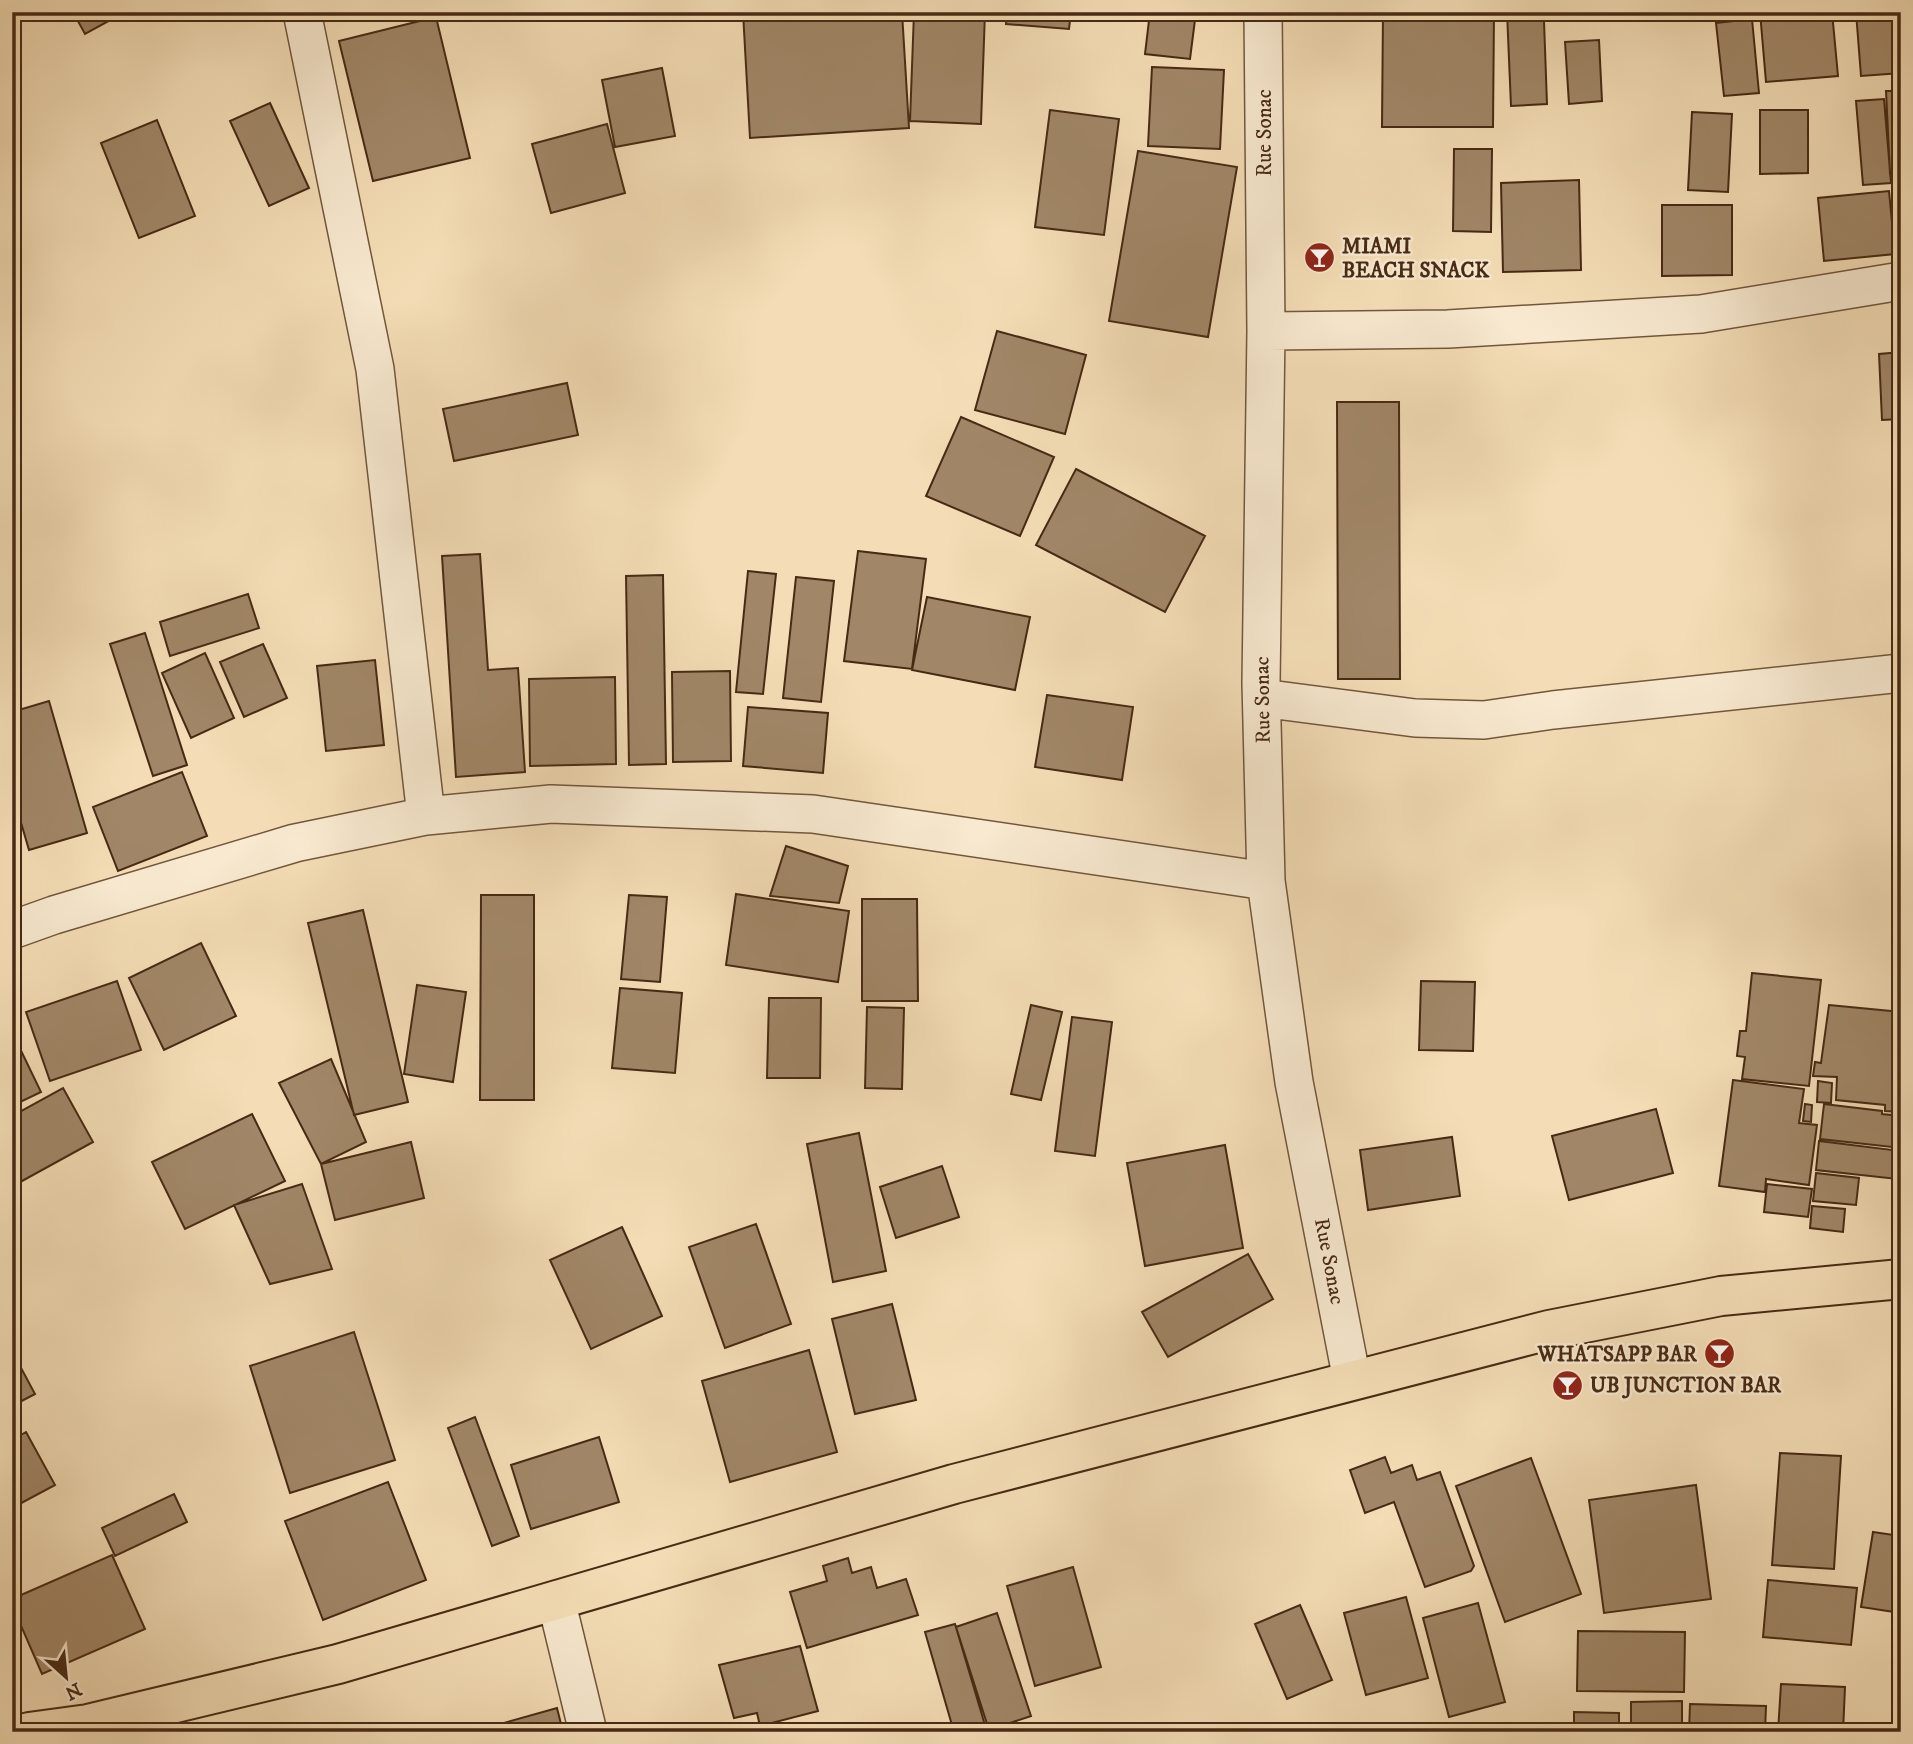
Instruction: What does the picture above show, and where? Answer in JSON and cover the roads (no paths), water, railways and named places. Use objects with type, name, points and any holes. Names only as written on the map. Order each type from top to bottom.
[{"type":"main road","points":[[29,1732],[88,1724],[338,1664],[954,1484],[1549,1330],[1721,1296],[1901,1279]]},
{"type":"street","name":"Rue Sonac","points":[[1263,12],[1266,331],[1262,698],[1266,881],[1294,1082],[1352,1380]]},
{"type":"street","points":[[304,13],[374,369],[426,816]]},
{"type":"street","points":[[1266,331],[1448,329],[1702,314],[1901,281]]},
{"type":"street","points":[[1262,698],[1415,718],[1485,720],[1553,710],[1901,673]]},
{"type":"street","points":[[12,930],[295,843],[426,816],[551,804],[813,814],[1266,881]]},
{"type":"street","points":[[556,1601],[588,1732]]},
{"type":"place","name":"MIAMI BEACH SNACK","points":[[1319,258]]},
{"type":"place","name":"WHATSAPP BAR","points":[[1720,1354]]},
{"type":"place","name":"UB JUNCTION BAR","points":[[1567,1385]]}]
